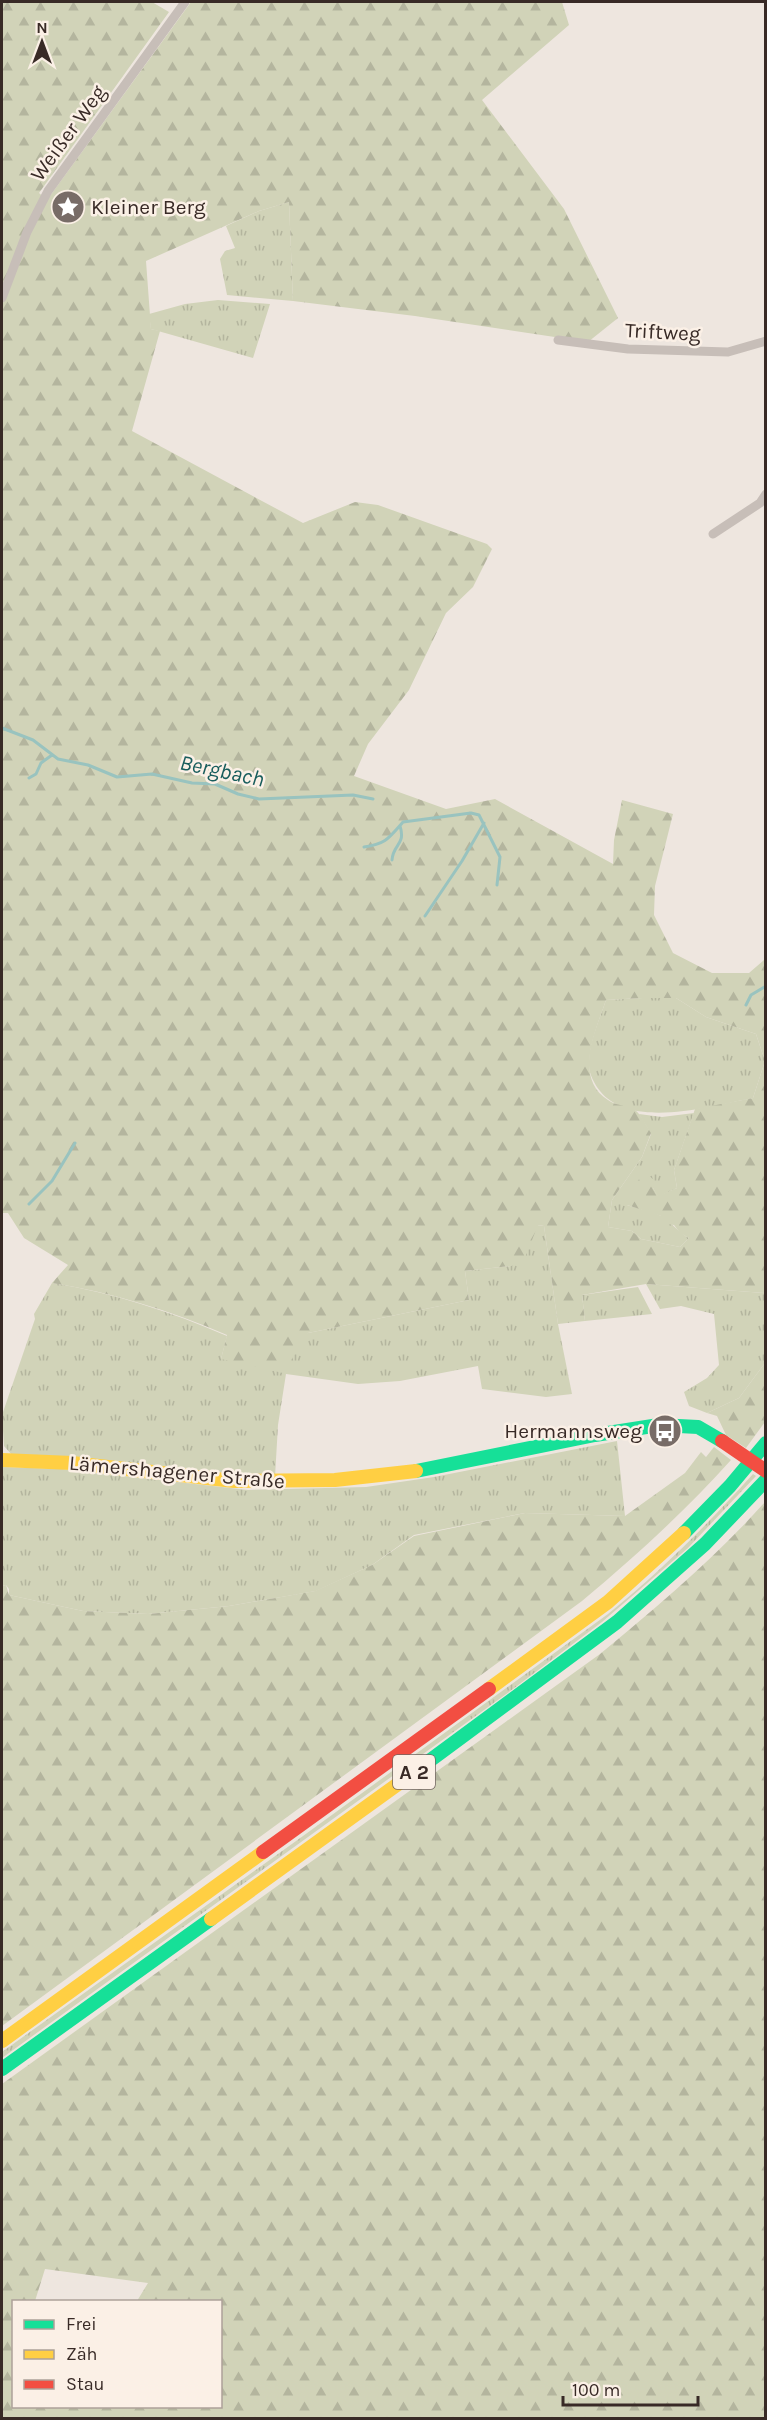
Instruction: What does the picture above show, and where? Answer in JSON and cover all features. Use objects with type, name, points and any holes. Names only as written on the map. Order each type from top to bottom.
[{"type":"main road","name":"Lämershagener Straße","points":[[2,1460],[72,1462],[234,1481],[283,1482],[383,1477],[659,1425],[698,1427],[765,1471]]},
{"type":"main road","name":"A 2","points":[[2,2041],[608,1602],[680,1537],[723,1493],[765,1443]]},
{"type":"main road","name":"A 2","points":[[2,2069],[594,1641],[634,1610],[688,1562],[765,1480]]},
{"type":"street","name":"Weißer Weg","points":[[2,298],[27,232],[48,192],[185,2]]},
{"type":"street","name":"Triftweg","points":[[558,340],[628,349],[728,352],[765,341]]},
{"type":"street","points":[[713,534],[760,503],[765,494]]},
{"type":"green space","points":[[2,2],[152,2],[169,12],[39,193],[47,200],[191,2],[562,2],[569,25],[482,100],[564,209],[618,318],[588,342],[415,316],[293,301],[289,202],[259,211],[146,261],[151,329],[160,331],[132,431],[303,523],[355,502],[378,505],[487,544],[492,549],[473,587],[446,613],[409,690],[368,744],[354,776],[446,809],[495,799],[613,864],[614,840],[622,800],[673,814],[655,886],[654,915],[673,953],[712,973],[749,973],[765,959],[765,1061],[765,1293],[646,1284],[582,1295],[585,1321],[558,1324],[544,1226],[538,1225],[524,1260],[511,1266],[465,1271],[469,1300],[308,1333],[283,1373],[221,1359],[227,1335],[205,1326],[119,1297],[52,1283],[68,1265],[24,1238],[8,1213],[2,1213]],"holes":[[[676,998],[706,1017],[756,1034],[765,1061],[753,1098],[695,1109],[674,1170],[677,1188],[658,1196],[653,1188],[654,1180],[648,1175],[640,1178],[624,1199],[627,1205],[661,1216],[659,1223],[674,1225],[680,1233],[689,1238],[680,1247],[641,1239],[632,1231],[608,1227],[612,1200],[642,1157],[651,1133],[637,1112],[608,1100],[597,1091],[592,1079],[589,1067],[590,1053],[606,1000]]]},
{"type":"green space","points":[[289,202],[293,301],[227,295],[220,259],[225,251],[235,248],[226,226],[259,211]]},
{"type":"green space","points":[[218,300],[270,304],[253,358],[151,329],[149,314],[185,304]]},
{"type":"green space","points":[[676,998],[706,1017],[756,1034],[765,1061],[753,1098],[694,1110],[651,1112],[631,1110],[614,1103],[600,1091],[590,1072],[589,1058],[594,1033],[606,1000]]},
{"type":"green space","points":[[694,1113],[674,1170],[677,1188],[658,1197],[653,1188],[627,1205],[663,1217],[689,1238],[680,1247],[641,1239],[632,1231],[608,1227],[612,1200],[642,1157],[651,1134],[639,1114],[662,1117]]},
{"type":"green space","points":[[537,1225],[544,1226],[558,1324],[572,1394],[546,1397],[482,1389],[478,1366],[400,1381],[358,1384],[286,1374],[278,1425],[275,1477],[12,1455],[4,1446],[2,1415],[35,1319],[34,1314],[52,1283],[141,1304],[227,1336],[221,1359],[308,1333],[469,1300],[465,1271],[511,1266]]},
{"type":"green space","points":[[646,1284],[765,1293],[765,1363],[739,1398],[707,1413],[689,1406],[684,1392],[707,1378],[719,1365],[714,1314],[681,1306],[660,1309]]},
{"type":"green space","points":[[638,1287],[652,1314],[585,1321],[582,1295]]},
{"type":"green space","points":[[765,1363],[765,1422],[746,1448],[726,1435],[717,1416],[707,1413],[739,1398]]},
{"type":"green space","points":[[617,1441],[625,1516],[525,1513],[414,1535],[372,1565],[316,1591],[229,1606],[148,1614],[83,1611],[9,1595],[6,1585],[2,1586],[2,1467],[62,1469],[248,1490],[366,1487],[434,1477]]},
{"type":"green space","points":[[714,1447],[731,1460],[659,1533],[582,1601],[2,2026],[2,1586],[6,1585],[9,1595],[83,1611],[148,1614],[229,1606],[315,1591],[372,1565],[414,1536],[525,1513],[625,1516],[685,1473],[701,1452],[706,1457]]},
{"type":"green space","points":[[753,1474],[756,1476],[688,1548],[602,1622],[513,1689],[2,2058],[2,2052],[608,1614],[684,1547]]},
{"type":"green space","points":[[765,1502],[765,2418],[2,2418],[2,2084],[600,1654],[686,1581]]},
{"type":"waterway","name":"Bergbach","points":[[2,728],[33,740],[58,759],[88,765],[117,777],[152,774],[192,783],[215,784],[238,794],[259,799],[353,795],[373,799]]},
{"type":"waterway","name":"Bergbach","points":[[29,778],[36,774],[41,763],[52,755]]},
{"type":"waterway","name":"Bergbach","points":[[364,847],[386,839],[403,822],[471,813],[479,815],[500,857],[497,885]]},
{"type":"waterway","points":[[425,916],[484,823]]},
{"type":"waterway","points":[[392,860],[401,837],[400,826]]},
{"type":"waterway","points":[[746,1005],[751,995],[766,986]]},
{"type":"waterway","points":[[29,1204],[52,1181],[75,1143]]},
{"type":"traffic: fast","points":[[416,1471],[595,1435],[659,1425],[698,1427],[722,1441]]},
{"type":"traffic: fast","points":[[684,1533],[730,1486],[766,1443]]},
{"type":"traffic: fast","points":[[409,1776],[617,1622],[705,1544],[766,1480]]},
{"type":"traffic: fast","points":[[2,2069],[211,1919]]},
{"type":"traffic: slow","points":[[2,1460],[72,1463],[234,1481],[335,1480],[416,1471]]},
{"type":"traffic: slow","points":[[489,1689],[608,1602],[684,1533]]},
{"type":"traffic: slow","points":[[211,1919],[409,1776]]},
{"type":"traffic: slow","points":[[2,2041],[263,1852]]},
{"type":"traffic: jam","points":[[722,1441],[766,1471]]},
{"type":"traffic: jam","points":[[263,1852],[489,1689]]},
{"type":"place","name":"Kleiner Berg","points":[[68,207]]},
{"type":"place","name":"Hermannsweg","points":[[665,1431]]}]
